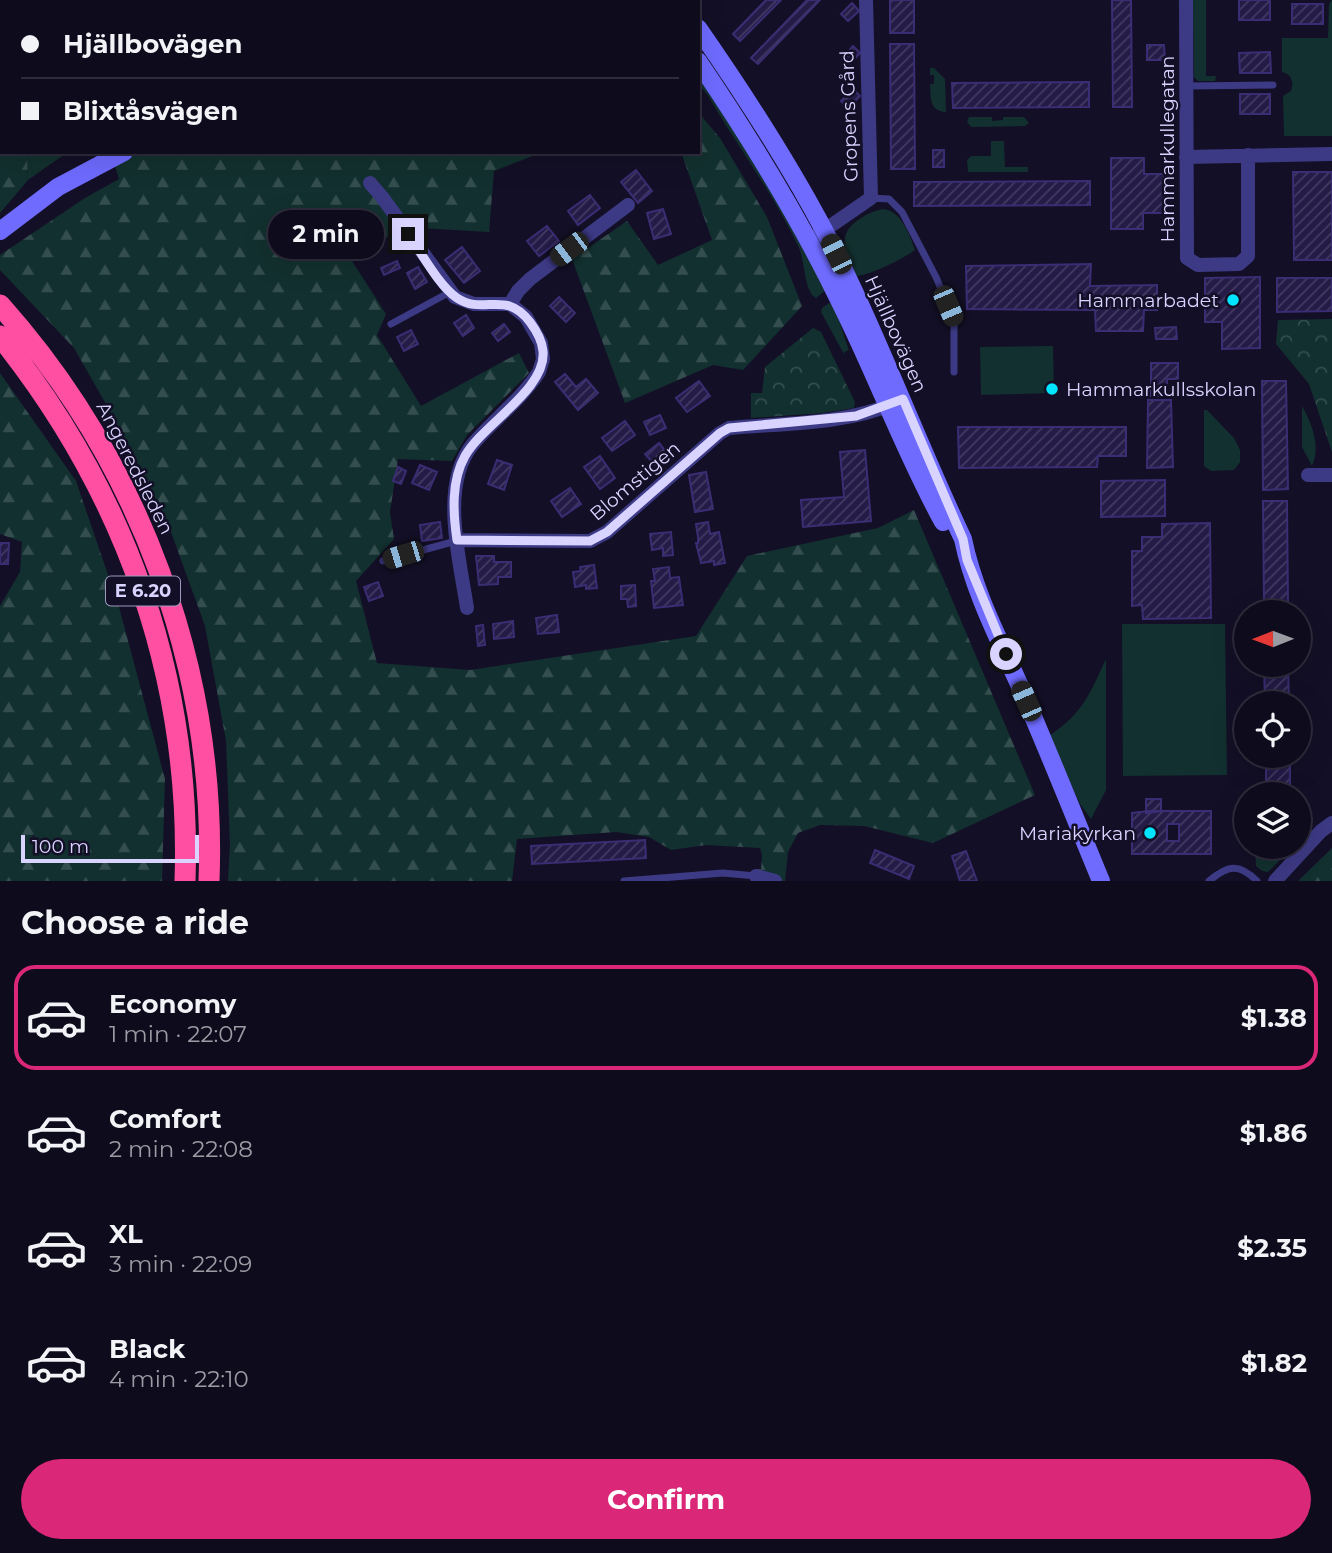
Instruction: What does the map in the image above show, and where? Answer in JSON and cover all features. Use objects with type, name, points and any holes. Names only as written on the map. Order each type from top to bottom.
[{"type":"highway","name":"Angeredsleden","points":[[0,305],[70,394],[99,444],[142,525],[178,623],[198,716],[205,764],[209,881]]},
{"type":"highway","name":"E 6.20","points":[[0,336],[27,369],[99,485],[138,576],[157,631],[178,734],[186,843],[185,881]]},
{"type":"street","name":"Gropens Gård","points":[[808,241],[871,198],[866,0]]},
{"type":"street","name":"Hammarkullegatan","points":[[1186,0],[1187,258],[1198,265],[1239,264],[1248,256],[1248,155]]},
{"type":"street","name":"Hjällbovägen","points":[[700,31],[778,151],[825,231],[895,403],[919,479],[967,560],[1101,881]]},
{"type":"street","name":"Hjällbovägen","points":[[700,64],[780,188],[895,403]]},
{"type":"street","points":[[1186,156],[1332,153]]},
{"type":"street","points":[[0,231],[58,187],[120,154]]},
{"type":"street","points":[[370,183],[450,292],[467,303],[510,304],[526,317],[536,330],[543,352],[542,366],[533,382],[465,455],[457,482],[454,508],[467,608]]},
{"type":"street","points":[[510,304],[530,279],[628,205]]},
{"type":"street","name":"Blomstigen","points":[[457,540],[590,541],[607,532],[729,428],[843,418],[895,403]]},
{"type":"street","points":[[1308,475],[1332,475]]},
{"type":"street","points":[[1275,881],[1321,831],[1332,823]]},
{"type":"street","points":[[756,876],[775,881]]},
{"type":"lane","points":[[1186,86],[1273,85]]},
{"type":"lane","points":[[871,198],[889,200],[902,212],[936,277],[954,320],[954,372]]},
{"type":"lane","points":[[391,324],[450,292]]},
{"type":"lane","name":"Blomstigen","points":[[383,561],[457,540]]},
{"type":"lane","points":[[1209,881],[1223,869],[1234,868],[1247,871],[1256,881]]},
{"type":"lane","points":[[624,881],[723,873],[756,876]]},
{"type":"green space","points":[[1193,0],[1206,0],[1206,76],[1216,76],[1215,81],[1198,81],[1194,77]]},
{"type":"green space","points":[[1332,0],[1332,136],[1284,136],[1283,96],[1291,91],[1292,85],[1290,77],[1282,72],[1282,38],[1328,38],[1329,4]]},
{"type":"green space","points":[[930,68],[934,68],[945,79],[946,112],[936,109],[932,103],[930,84],[934,84],[934,75],[930,75]]},
{"type":"green space","points":[[700,75],[752,154],[826,290],[816,298],[809,289],[801,254],[789,228],[700,86]]},
{"type":"green space","points":[[700,114],[720,138],[767,217],[802,306],[743,370],[713,365],[625,403],[572,259],[627,221],[658,265],[712,240],[682,154],[700,154]]},
{"type":"green space","points":[[969,117],[992,117],[992,121],[1003,120],[1003,117],[1024,117],[1029,123],[1025,126],[971,127],[967,122]]},
{"type":"green space","points":[[991,141],[1004,141],[1005,167],[1028,167],[1028,172],[968,172],[967,160],[971,156],[991,156]]},
{"type":"green space","points":[[0,154],[27,154],[28,180],[0,213]]},
{"type":"green space","points":[[27,154],[65,154],[28,180]]},
{"type":"green space","points":[[112,154],[538,154],[494,171],[489,232],[421,228],[390,235],[352,261],[386,314],[377,335],[421,406],[519,353],[529,373],[467,435],[452,461],[398,459],[390,512],[394,539],[356,581],[377,663],[470,670],[696,636],[747,556],[878,528],[914,510],[1035,795],[933,843],[864,826],[820,825],[798,833],[788,852],[785,881],[755,881],[757,869],[761,869],[760,848],[706,845],[671,850],[649,837],[616,832],[517,839],[512,881],[228,881],[230,844],[226,741],[205,626],[167,521],[74,348],[0,270],[0,255],[85,198],[119,179]]},
{"type":"green space","points":[[884,209],[900,219],[915,250],[877,270],[854,276],[844,246],[847,232],[861,218]]},
{"type":"green space","points":[[829,303],[835,310],[849,350],[844,352],[845,356],[821,312]]},
{"type":"green space","points":[[1332,319],[1332,452],[1309,384],[1276,344],[1278,320]]},
{"type":"green space","points":[[813,328],[821,332],[855,402],[854,408],[751,418],[751,393],[762,393],[765,367]]},
{"type":"green space","points":[[1053,346],[1054,393],[981,395],[980,347]]},
{"type":"green space","points":[[0,373],[76,481],[119,607],[165,779],[162,881],[0,881],[0,606],[20,572],[22,542],[0,534]]},
{"type":"green space","points":[[1302,406],[1312,428],[1315,443],[1312,466],[1302,447]]},
{"type":"green space","points":[[1204,410],[1234,438],[1240,450],[1240,462],[1234,470],[1211,471],[1204,466]]},
{"type":"green space","points":[[1122,624],[1225,624],[1227,775],[1123,776]]},
{"type":"green space","points":[[1106,659],[1106,790],[1091,819],[1080,804],[1049,736],[1078,711]]},
{"type":"green space","points":[[1332,848],[1332,881],[1298,881]]},
{"type":"green space","points":[[1256,859],[1281,859],[1268,872],[1256,866]]},
{"type":"building","points":[[766,0],[781,0],[740,41],[733,34]]},
{"type":"building","points":[[807,0],[820,0],[758,64],[751,58]]},
{"type":"building","points":[[890,0],[914,0],[914,33],[890,33]]},
{"type":"building","points":[[1112,0],[1131,0],[1132,107],[1113,107]]},
{"type":"building","points":[[1239,0],[1270,0],[1270,20],[1239,20]]},
{"type":"building","points":[[852,3],[859,11],[848,21],[841,14]]},
{"type":"building","points":[[1292,4],[1323,4],[1323,24],[1292,24]]},
{"type":"building","points":[[890,44],[914,44],[915,169],[891,169]]},
{"type":"building","points":[[1147,45],[1164,45],[1165,60],[1147,60]]},
{"type":"building","points":[[853,46],[860,53],[849,65],[842,59]]},
{"type":"building","points":[[1270,52],[1271,73],[1240,73],[1239,53]]},
{"type":"building","points":[[1089,82],[1089,107],[953,108],[952,83]]},
{"type":"building","points":[[853,89],[860,96],[848,108],[841,101]]},
{"type":"building","points":[[1240,94],[1270,94],[1270,114],[1240,114]]},
{"type":"building","points":[[933,150],[944,150],[944,167],[933,167]]},
{"type":"building","points":[[1111,158],[1144,158],[1144,174],[1164,174],[1164,213],[1143,213],[1143,229],[1111,229]]},
{"type":"building","points":[[636,170],[652,191],[638,203],[621,182]]},
{"type":"building","points":[[1293,172],[1332,172],[1332,260],[1294,260]]},
{"type":"building","points":[[1090,181],[1090,205],[914,206],[914,182]]},
{"type":"building","points":[[590,195],[600,208],[578,225],[568,211]]},
{"type":"building","points":[[663,209],[671,234],[654,239],[647,213]]},
{"type":"building","points":[[547,226],[559,241],[539,256],[527,241]]},
{"type":"building","points":[[462,247],[480,271],[464,283],[445,260]]},
{"type":"building","points":[[397,261],[400,268],[384,275],[381,268]]},
{"type":"building","name":"Hammarkullsskolan","points":[[1091,264],[1090,286],[1157,285],[1157,310],[1144,310],[1143,331],[1096,331],[1095,310],[967,309],[966,266]]},
{"type":"building","points":[[418,267],[427,282],[415,289],[407,273]]},
{"type":"building","name":"Hammarbadet","points":[[1260,277],[1260,348],[1222,349],[1222,322],[1205,322],[1205,278]]},
{"type":"building","points":[[1277,278],[1332,278],[1332,311],[1277,312]]},
{"type":"building","points":[[559,297],[575,313],[566,322],[550,306]]},
{"type":"building","points":[[466,315],[474,328],[463,336],[454,323]]},
{"type":"building","points":[[504,324],[510,332],[498,341],[492,333]]},
{"type":"building","points":[[1176,327],[1177,339],[1156,339],[1155,328]]},
{"type":"building","points":[[411,330],[418,344],[404,351],[397,337]]},
{"type":"building","points":[[1151,363],[1178,363],[1178,379],[1167,379],[1167,396],[1151,396]]},
{"type":"building","points":[[565,374],[576,387],[586,379],[598,393],[578,410],[555,382]]},
{"type":"building","points":[[699,381],[710,396],[687,412],[676,398]]},
{"type":"building","points":[[1262,381],[1286,381],[1288,489],[1263,490]]},
{"type":"building","points":[[1148,400],[1171,400],[1173,467],[1147,468]]},
{"type":"building","points":[[660,415],[666,428],[650,435],[644,422]]},
{"type":"building","points":[[625,421],[635,435],[612,451],[602,438]]},
{"type":"building","points":[[958,427],[1126,427],[1126,456],[1098,456],[1097,467],[959,468]]},
{"type":"building","points":[[659,443],[668,454],[655,465],[645,454]]},
{"type":"building","points":[[865,450],[871,521],[803,527],[801,500],[844,497],[840,452]]},
{"type":"building","points":[[600,456],[615,478],[600,489],[584,467]]},
{"type":"building","points":[[497,460],[512,465],[504,490],[488,484]]},
{"type":"building","points":[[420,465],[437,472],[429,490],[412,483]]},
{"type":"building","points":[[398,467],[406,471],[401,484],[393,481]]},
{"type":"building","points":[[706,472],[713,509],[695,512],[689,475]]},
{"type":"building","points":[[1165,480],[1165,516],[1101,517],[1101,481]]},
{"type":"building","points":[[570,488],[581,504],[562,517],[551,501]]},
{"type":"building","points":[[1263,501],[1287,501],[1288,600],[1264,600]]},
{"type":"building","points":[[440,522],[442,538],[422,541],[420,525]]},
{"type":"building","points":[[708,522],[710,534],[719,532],[725,563],[701,563],[696,543],[696,524]]},
{"type":"building","points":[[1210,523],[1211,618],[1143,619],[1142,605],[1132,606],[1132,551],[1142,551],[1142,537],[1162,537],[1162,524]]},
{"type":"building","points":[[671,532],[673,555],[663,556],[663,548],[652,550],[650,534]]},
{"type":"building","points":[[0,543],[9,543],[8,564],[0,564]]},
{"type":"building","points":[[476,556],[494,556],[494,562],[511,562],[511,577],[498,577],[498,584],[479,585]]},
{"type":"building","points":[[594,565],[597,588],[586,589],[586,585],[575,587],[573,572],[581,571],[580,567]]},
{"type":"building","points":[[669,567],[670,578],[679,577],[683,605],[654,608],[651,581],[655,581],[653,569]]},
{"type":"building","points":[[378,582],[383,596],[369,601],[364,587]]},
{"type":"building","points":[[635,585],[636,606],[628,607],[627,599],[621,599],[621,586]]},
{"type":"building","points":[[557,615],[559,632],[538,634],[536,618]]},
{"type":"building","points":[[513,621],[514,637],[494,639],[493,624]]},
{"type":"building","points":[[483,625],[485,645],[478,646],[476,626]]},
{"type":"building","points":[[1264,677],[1288,677],[1289,691],[1265,691]]},
{"type":"building","points":[[1266,768],[1290,768],[1290,782],[1266,782]]},
{"type":"building","points":[[1146,799],[1161,799],[1161,811],[1146,813]]},
{"type":"building","name":"Mariakyrkan","points":[[1211,811],[1211,854],[1132,854],[1132,813]],"holes":[[[1167,824],[1179,824],[1179,841],[1167,841]]]},
{"type":"building","points":[[645,840],[646,858],[532,864],[531,846]]},
{"type":"building","points":[[875,850],[914,866],[909,879],[870,863]]},
{"type":"building","points":[[966,851],[977,881],[960,881],[952,856]]},
{"type":"place","name":"Hammarbadet","points":[[1233,300]]},
{"type":"place","name":"Hammarkullsskolan","points":[[1052,389]]},
{"type":"place","name":"Mariakyrkan","points":[[1150,833]]},
{"type":"route","points":[[408,234],[455,297],[467,303],[510,304],[518,309],[536,330],[543,352],[542,366],[533,382],[465,455],[460,466],[454,508],[457,540],[590,541],[607,532],[729,428],[856,416],[903,399],[963,539],[967,560],[1006,654]]}]
